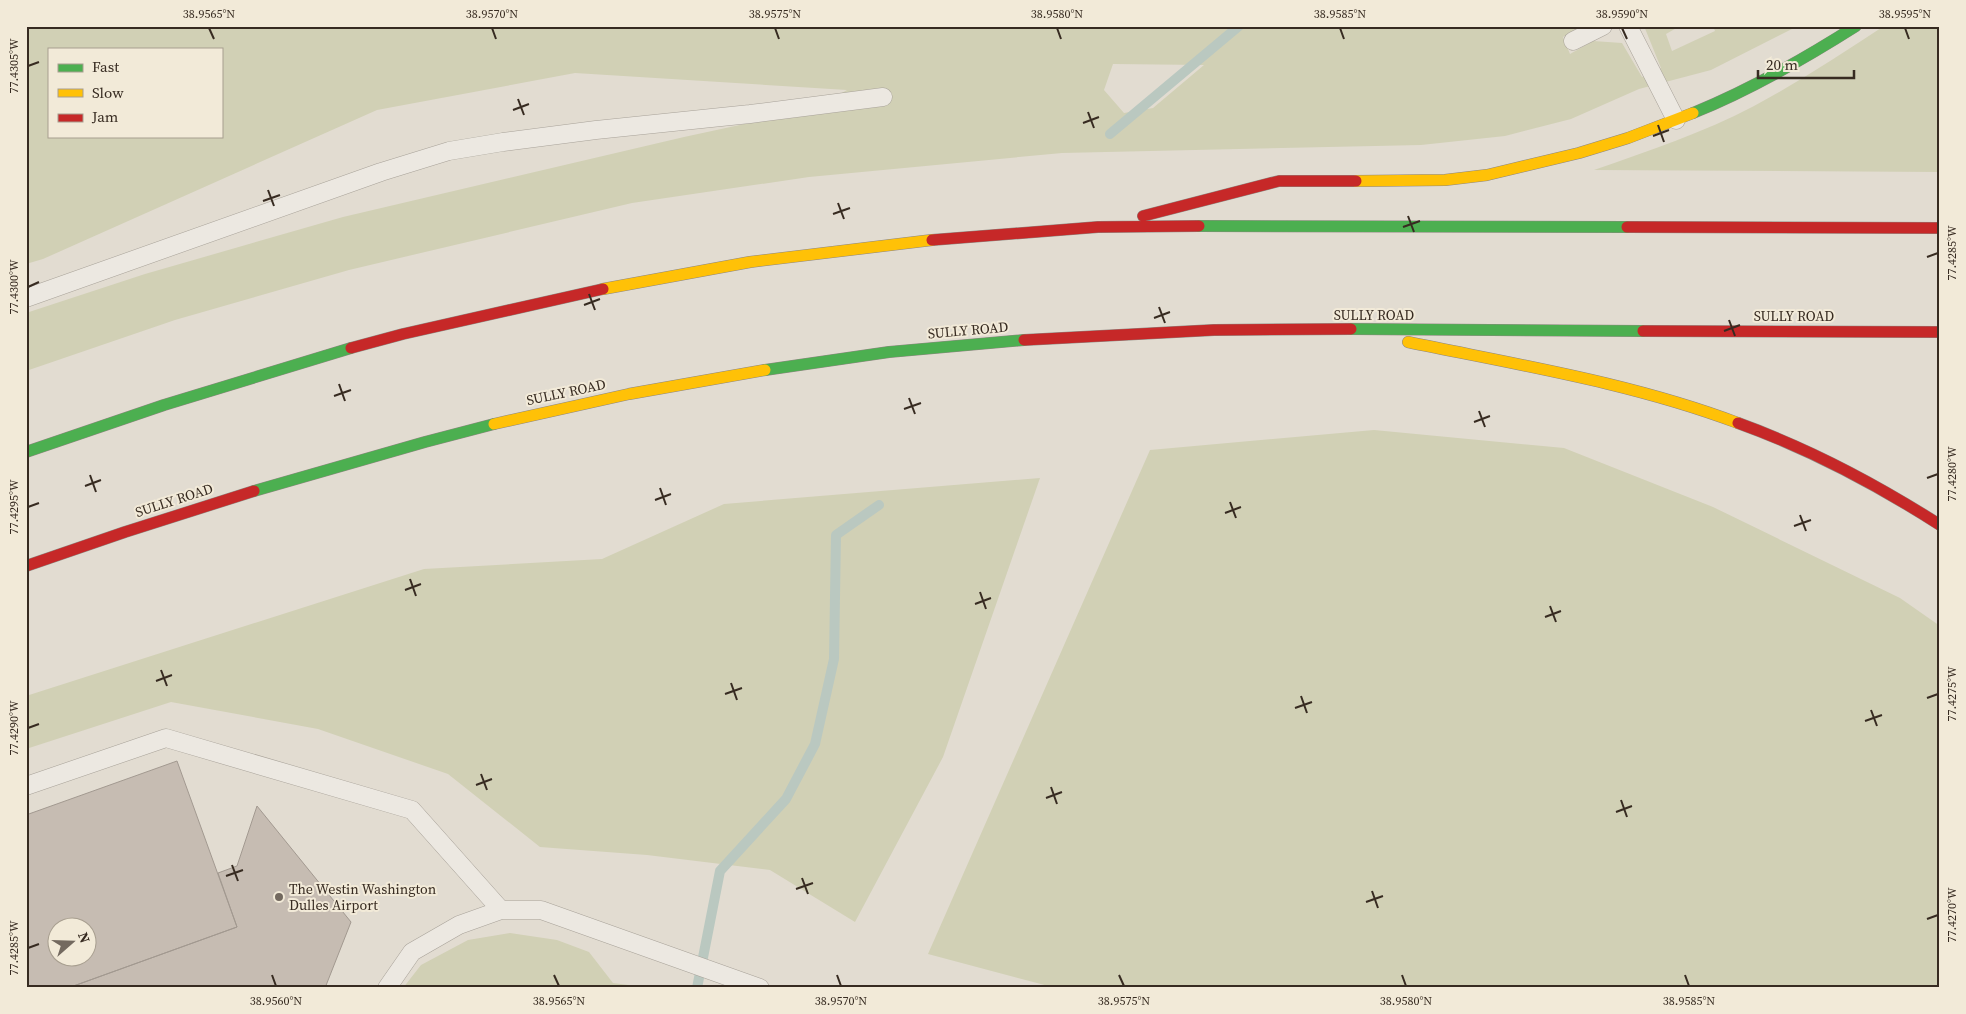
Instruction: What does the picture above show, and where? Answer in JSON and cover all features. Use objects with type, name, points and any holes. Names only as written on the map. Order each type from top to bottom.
[{"type":"highway","points":[[1098,227],[1279,181],[1445,180],[1487,175],[1579,153],[1628,138],[1722,101],[1804,59],[1856,26]]},
{"type":"highway","points":[[26,452],[173,402],[323,356],[404,334],[572,295],[750,262],[808,255],[925,242],[1098,227],[1287,225],[1940,228]]},
{"type":"highway","points":[[1355,330],[1633,391],[1731,420],[1802,449],[1862,478],[1940,525]]},
{"type":"highway","name":"SULLY ROAD","points":[[26,566],[159,520],[324,468],[494,423],[662,387],[834,359],[924,348],[996,342],[1186,331],[1940,332]]},
{"type":"lane","points":[[1573,42],[1603,26]]},
{"type":"lane","points":[[1628,26],[1676,120]]},
{"type":"lane","points":[[26,298],[382,172],[449,151],[578,132],[750,114],[883,97]]},
{"type":"lane","points":[[26,786],[166,738],[412,810],[501,910]]},
{"type":"lane","points":[[387,988],[412,952],[459,925],[501,910],[541,910],[760,988]]},
{"type":"green space","points":[[26,26],[1583,26],[1563,37],[1570,54],[1593,41],[1622,43],[1642,77],[1661,68],[1644,26],[1680,26],[1666,34],[1672,51],[1715,31],[1713,26],[1798,26],[1711,70],[1639,89],[1571,119],[1505,136],[1421,145],[1062,153],[809,177],[632,203],[349,270],[175,320],[26,371],[26,313],[145,274],[343,217],[684,137],[814,109],[847,90],[575,73],[377,110],[43,259],[26,264]],"holes":[[[1113,64],[1204,65],[1153,108],[1124,113],[1104,90]]]},
{"type":"green space","points":[[1884,26],[1940,26],[1940,172],[1594,170],[1675,141],[1735,116],[1804,78]]},
{"type":"green space","points":[[1374,430],[1564,448],[1713,507],[1900,598],[1940,626],[1940,988],[1056,988],[928,954],[1150,450]]},
{"type":"green space","points":[[1040,478],[943,757],[855,922],[770,870],[647,855],[540,847],[448,774],[318,729],[171,702],[26,749],[26,696],[424,569],[602,559],[724,504]]},
{"type":"green space","points":[[510,933],[557,940],[589,952],[613,983],[652,988],[403,988],[421,965],[468,940]]},
{"type":"building","points":[[177,761],[237,927],[68,988],[26,988],[26,815]]},
{"type":"building","name":"The Westin Washington Dulles Airport","points":[[257,806],[351,922],[325,988],[68,988],[237,927],[218,873],[237,866]]},
{"type":"waterway","points":[[1110,134],[1239,26]]},
{"type":"waterway","points":[[697,988],[720,871],[786,799],[815,744],[834,659],[836,535],[879,505]]},
{"type":"traffic: fast","points":[[1693,113],[1776,73],[1856,26]]},
{"type":"traffic: fast","points":[[1199,226],[1627,227]]},
{"type":"traffic: fast","points":[[1351,329],[1643,331]]},
{"type":"traffic: fast","points":[[765,370],[889,352],[1024,340]]},
{"type":"traffic: fast","points":[[26,452],[164,405],[351,348]]},
{"type":"traffic: fast","points":[[254,491],[494,424]]},
{"type":"traffic: slow","points":[[1356,181],[1445,180],[1487,175],[1579,153],[1628,138],[1693,113]]},
{"type":"traffic: slow","points":[[603,289],[750,262],[932,240]]},
{"type":"traffic: slow","points":[[1408,342],[1616,386],[1698,409],[1738,423]]},
{"type":"traffic: slow","points":[[494,424],[629,394],[765,370]]},
{"type":"traffic: jam","points":[[1143,216],[1279,181],[1356,181]]},
{"type":"traffic: jam","points":[[932,240],[1098,227],[1199,226]]},
{"type":"traffic: jam","points":[[1627,227],[1940,228]]},
{"type":"traffic: jam","points":[[351,348],[403,334],[603,289]]},
{"type":"traffic: jam","points":[[1024,340],[1214,330],[1351,329]]},
{"type":"traffic: jam","points":[[1643,331],[1940,332]]},
{"type":"traffic: jam","points":[[1738,423],[1791,444],[1842,468],[1892,495],[1940,525]]},
{"type":"traffic: jam","points":[[26,566],[254,491]]},
{"type":"place","name":"The Westin Washington Dulles Airport","points":[[279,897]]}]
